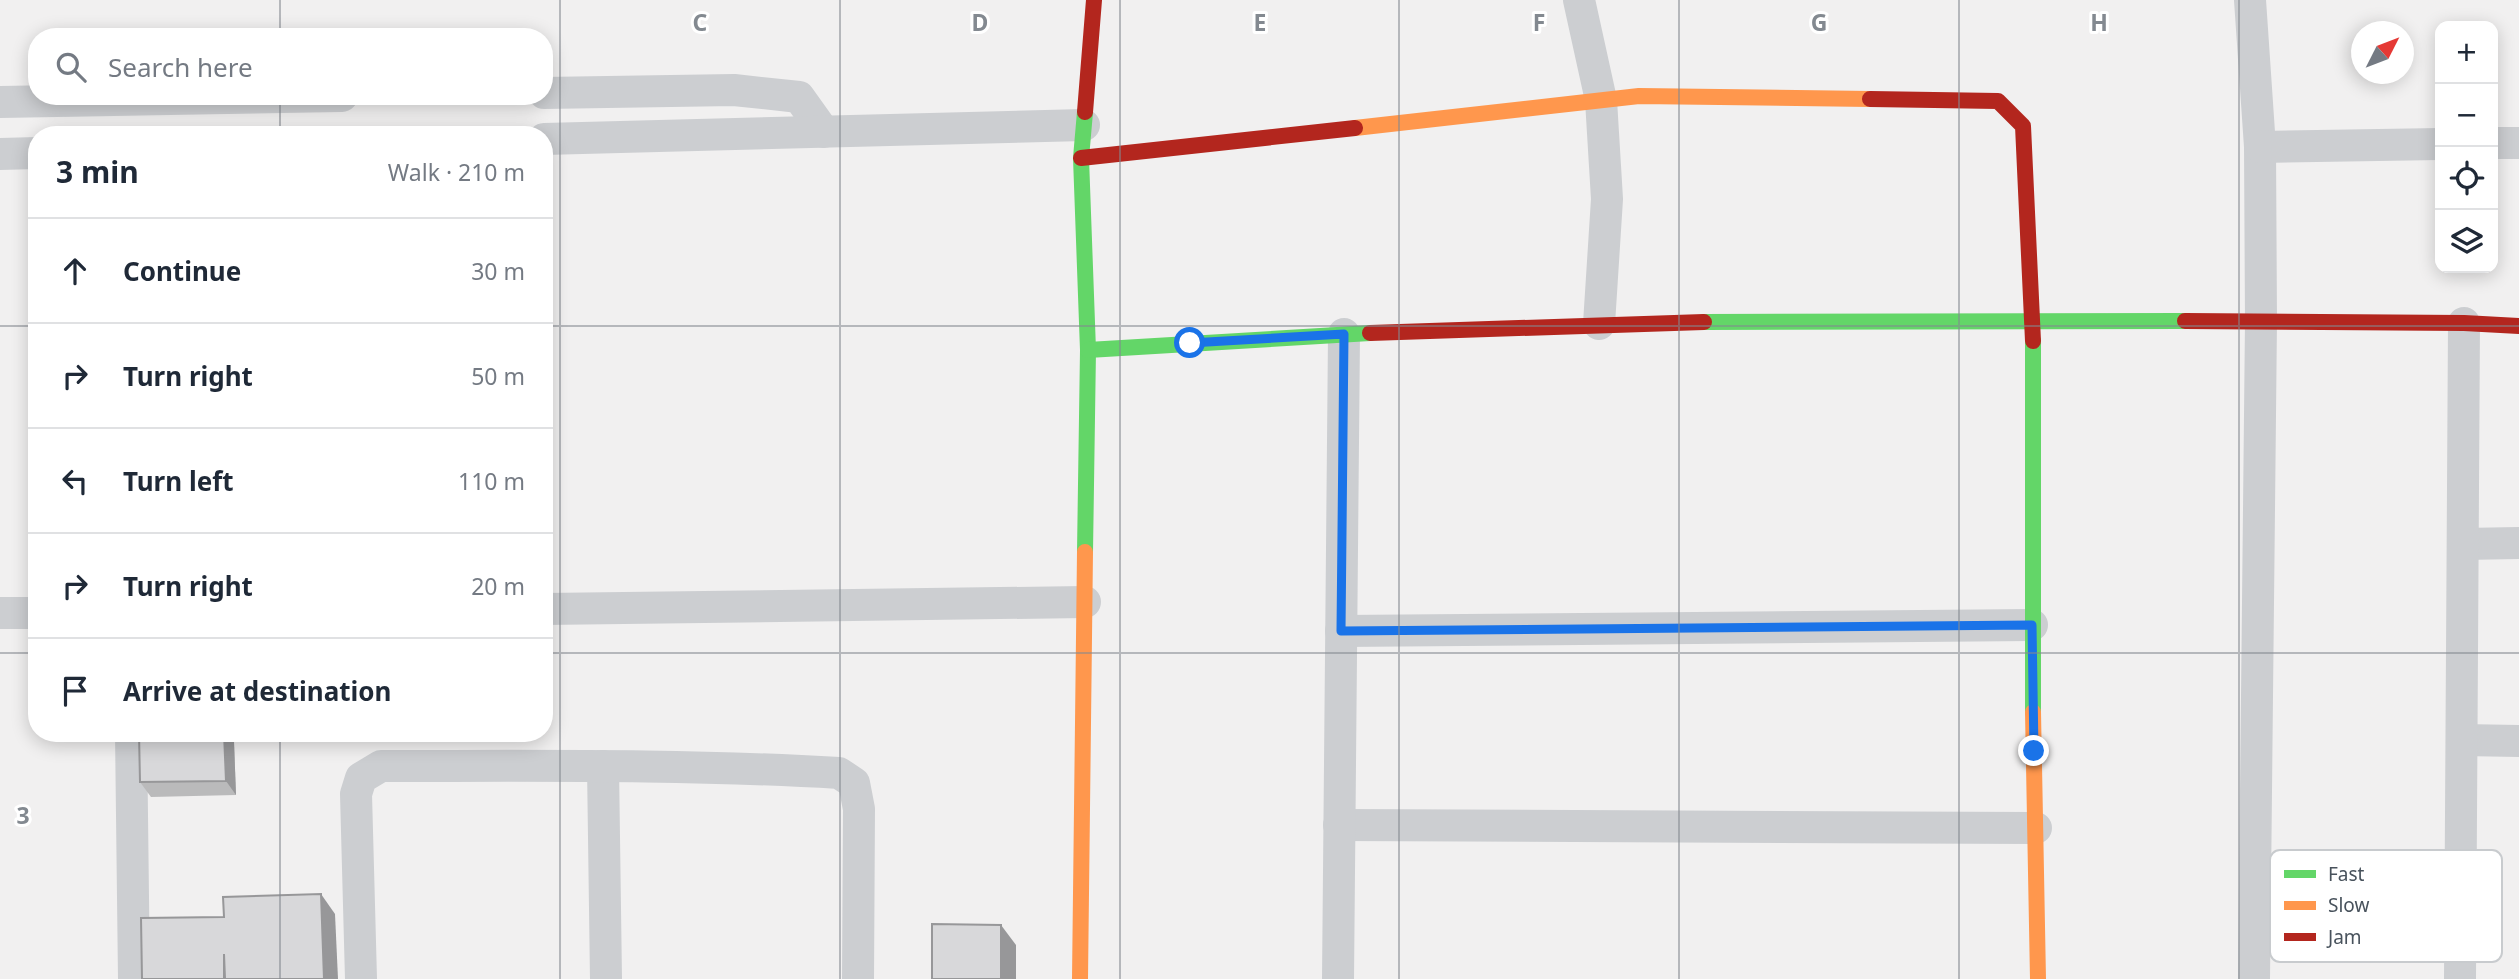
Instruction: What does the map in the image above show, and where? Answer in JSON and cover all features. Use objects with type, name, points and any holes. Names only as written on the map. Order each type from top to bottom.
[{"type":"street","points":[[1080,979],[1088,350],[1081,158],[1094,0]]},
{"type":"street","points":[[1580,0],[1601,100],[1607,199],[1599,324]]},
{"type":"street","points":[[2250,0],[2260,147],[2261,321],[2254,979]]},
{"type":"street","points":[[553,93],[734,90],[799,97],[824,132]]},
{"type":"street","points":[[1081,158],[1640,96],[1998,100],[2023,126],[2033,320],[2032,625],[2038,979]]},
{"type":"street","points":[[0,102],[28,102]]},
{"type":"street","points":[[553,139],[1084,125]]},
{"type":"street","points":[[2498,143],[2519,143]]},
{"type":"street","points":[[2260,147],[2435,144]]},
{"type":"street","points":[[0,154],[28,153]]},
{"type":"street","points":[[1088,350],[1344,334],[1599,324],[2033,320],[2464,323],[2519,326]]},
{"type":"street","points":[[2461,850],[2464,323]]},
{"type":"street","points":[[1338,979],[1344,334]]},
{"type":"street","points":[[2463,544],[2519,543]]},
{"type":"street","points":[[553,609],[1085,601]]},
{"type":"street","points":[[0,613],[28,613]]},
{"type":"street","points":[[1341,631],[2032,625]]},
{"type":"street","points":[[2462,740],[2519,741]]},
{"type":"street","points":[[131,742],[134,979]]},
{"type":"street","points":[[361,979],[356,793],[360,779],[381,766],[694,766],[839,773],[854,783],[859,808],[858,979]]},
{"type":"street","points":[[603,766],[606,979]]},
{"type":"street","points":[[1339,825],[2036,828]]},
{"type":"building","points":[[139,742],[224,742],[226,781],[140,782]]},
{"type":"building","points":[[321,894],[324,979],[225,979],[224,954],[224,979],[142,979],[141,918],[224,917],[223,897]]},
{"type":"building","points":[[932,924],[1001,925],[1001,979],[932,979]]},
{"type":"traffic: fast","points":[[1085,112],[1081,158],[1088,350],[1085,552]]},
{"type":"traffic: fast","points":[[1704,322],[2185,321]]},
{"type":"traffic: fast","points":[[1088,350],[1370,333]]},
{"type":"traffic: fast","points":[[2033,341],[2033,712]]},
{"type":"traffic: slow","points":[[1355,128],[1639,96],[1870,99]]},
{"type":"traffic: slow","points":[[1080,979],[1085,552]]},
{"type":"traffic: slow","points":[[2033,712],[2038,979]]},
{"type":"traffic: jam","points":[[1085,112],[1094,0]]},
{"type":"traffic: jam","points":[[1870,99],[1998,101],[2023,126],[2033,341]]},
{"type":"traffic: jam","points":[[1081,158],[1355,128]]},
{"type":"traffic: jam","points":[[2185,321],[2464,323],[2519,326]]},
{"type":"traffic: jam","points":[[1370,333],[1704,322]]},
{"type":"route","points":[[1190,343],[1344,334],[1341,631],[2032,625],[2034,751]]}]
